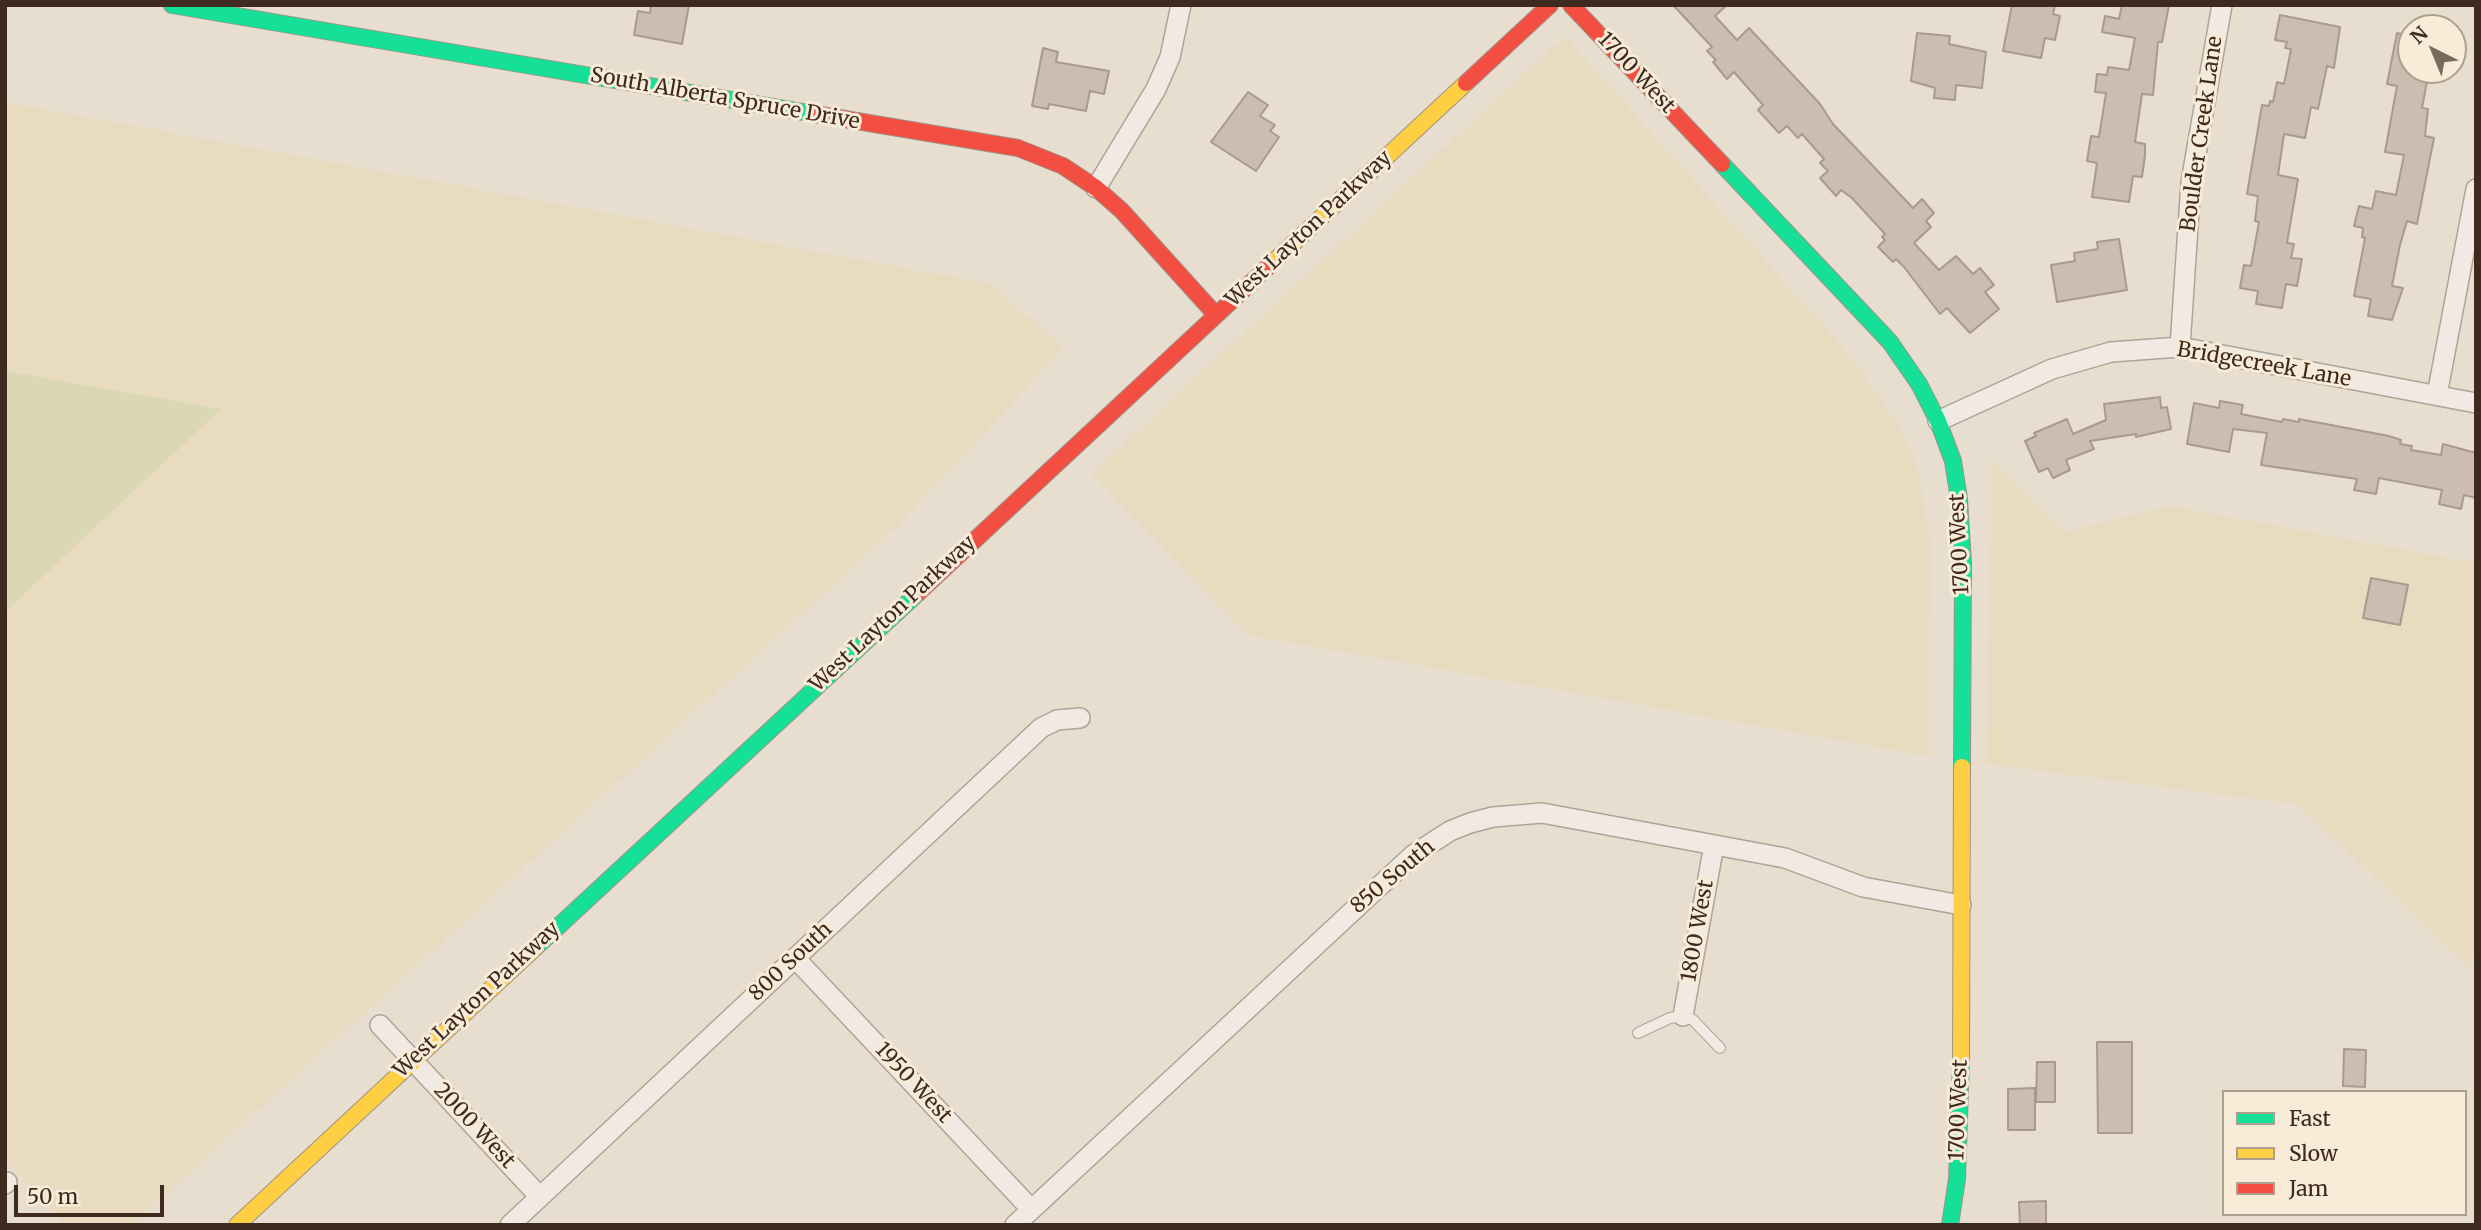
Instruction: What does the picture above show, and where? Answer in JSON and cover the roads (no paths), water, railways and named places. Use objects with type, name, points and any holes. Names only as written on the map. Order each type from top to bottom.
[{"type":"street","name":"South Alberta Spruce Drive","points":[[172,5],[1018,148],[1063,166],[1096,188],[1122,211],[1216,315]]},
{"type":"street","points":[[1096,188],[1156,89],[1170,57],[1181,5]]},
{"type":"street","name":"West Layton Parkway","points":[[237,1225],[1550,5]]},
{"type":"street","name":"1700 West","points":[[1571,5],[1890,342],[1919,384],[1938,421],[1953,461],[1961,537],[1961,1094],[1957,1179],[1950,1225]]},
{"type":"street","name":"Boulder Creek Lane","points":[[2180,347],[2191,182],[2222,5]]},
{"type":"street","points":[[2437,396],[2476,189]]},
{"type":"street","name":"Bridgecreek Lane","points":[[1938,421],[2052,369],[2111,352],[2180,347],[2476,403]]},
{"type":"street","name":"800 South","points":[[510,1225],[1041,728],[1057,720],[1080,718]]},
{"type":"street","name":"850 South","points":[[1015,1225],[1413,855],[1450,831],[1493,817],[1542,813],[1785,858],[1863,887],[1961,905]]},
{"type":"street","name":"1800 West","points":[[1683,1016],[1714,845]]},
{"type":"street","name":"1950 West","points":[[795,958],[1031,1209]]},
{"type":"street","name":"2000 West","points":[[380,1025],[540,1197]]},
{"type":"lane","points":[[1638,1033],[1670,1018],[1683,1016],[1693,1020],[1720,1048]]}]
